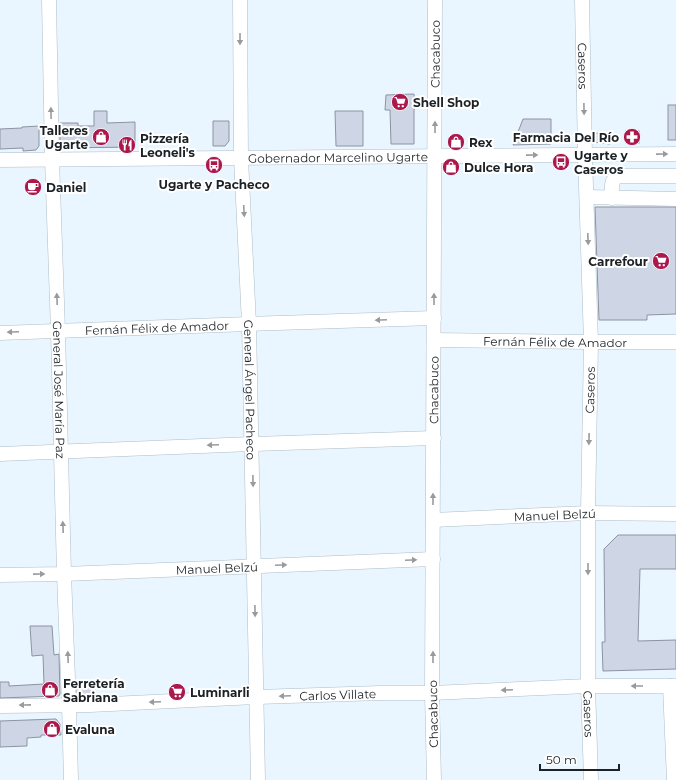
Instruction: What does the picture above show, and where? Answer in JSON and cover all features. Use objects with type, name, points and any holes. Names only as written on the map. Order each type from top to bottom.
[{"type":"street","name":"General José María Paz","points":[[49,0],[52,160],[71,780]]},
{"type":"street","name":"General Ángel Pacheco","points":[[240,0],[241,158],[249,324],[258,780]]},
{"type":"street","name":"Chacabuco","points":[[434,780],[432,693],[435,0]]},
{"type":"street","name":"Caseros","points":[[582,0],[591,342],[588,513],[588,686],[591,780]]},
{"type":"street","name":"Gobernador Marcelino Ugarte","points":[[0,160],[676,154]]},
{"type":"street","points":[[612,198],[612,184],[614,178],[617,176],[676,176]]},
{"type":"street","points":[[586,197],[676,199]]},
{"type":"street","name":"Fernán Félix de Amador","points":[[0,333],[434,318]]},
{"type":"street","name":"Fernán Félix de Amador","points":[[434,340],[676,342]]},
{"type":"street","points":[[0,454],[434,438]]},
{"type":"street","name":"Manuel Belzú","points":[[433,520],[588,513],[676,514]]},
{"type":"street","name":"Manuel Belzú","points":[[0,575],[64,574],[433,559]]},
{"type":"street","name":"Carlos Villate","points":[[0,706],[98,705],[256,697],[432,693],[588,686],[673,686]]},
{"type":"street","points":[[673,686],[674,780]]},
{"type":"building","points":[[414,94],[414,144],[391,144],[390,110],[385,110],[386,95]]},
{"type":"building","points":[[668,105],[676,105],[676,140],[668,140]]},
{"type":"building","points":[[94,111],[107,111],[107,123],[135,122],[135,147],[61,148],[60,123],[78,123],[78,126],[94,126]]},
{"type":"building","points":[[335,111],[363,111],[363,146],[336,146]]},
{"type":"building","points":[[523,119],[551,119],[551,144],[513,145]]},
{"type":"building","points":[[213,121],[229,121],[229,141],[225,146],[213,146]]},
{"type":"building","points":[[39,126],[39,146],[36,150],[23,151],[23,148],[0,149],[0,129]]},
{"type":"building","name":"Farmacia Del Río","points":[[626,131],[639,131],[639,143],[626,143]]},
{"type":"building","points":[[593,133],[610,134],[610,144],[593,142]]},
{"type":"building","points":[[595,207],[676,207],[676,314],[647,315],[647,320],[599,320]]},
{"type":"building","points":[[618,535],[676,535],[676,569],[640,569],[638,641],[676,640],[676,669],[603,671],[602,642],[605,642],[604,549]]},
{"type":"building","points":[[30,626],[52,626],[54,655],[59,654],[60,694],[59,696],[0,698],[0,682],[9,682],[9,686],[44,684],[43,655],[32,656]]},
{"type":"building","points":[[77,685],[93,685],[93,696],[77,697]]},
{"type":"building","points":[[56,719],[60,724],[61,735],[41,735],[41,737],[27,738],[27,746],[0,747],[0,721]]},
{"type":"place","name":"Shell Shop","points":[[400,102]]},
{"type":"place","name":"Talleres Ugarte","points":[[101,137]]},
{"type":"place","name":"Farmacia Del Río","points":[[632,137]]},
{"type":"place","name":"Rex","points":[[456,142]]},
{"type":"place","name":"Pizzería Leoneli's","points":[[127,145]]},
{"type":"place","name":"Ugarte y Caseros","points":[[561,162]]},
{"type":"place","name":"Ugarte y Pacheco","points":[[214,165]]},
{"type":"place","name":"Dulce Hora","points":[[451,167]]},
{"type":"place","name":"Daniel","points":[[33,187]]},
{"type":"place","name":"Carrefour","points":[[661,261]]},
{"type":"place","name":"Ferretería Sabriana","points":[[50,690]]},
{"type":"place","name":"Luminarli","points":[[177,692]]},
{"type":"place","name":"Evaluna","points":[[52,729]]}]
